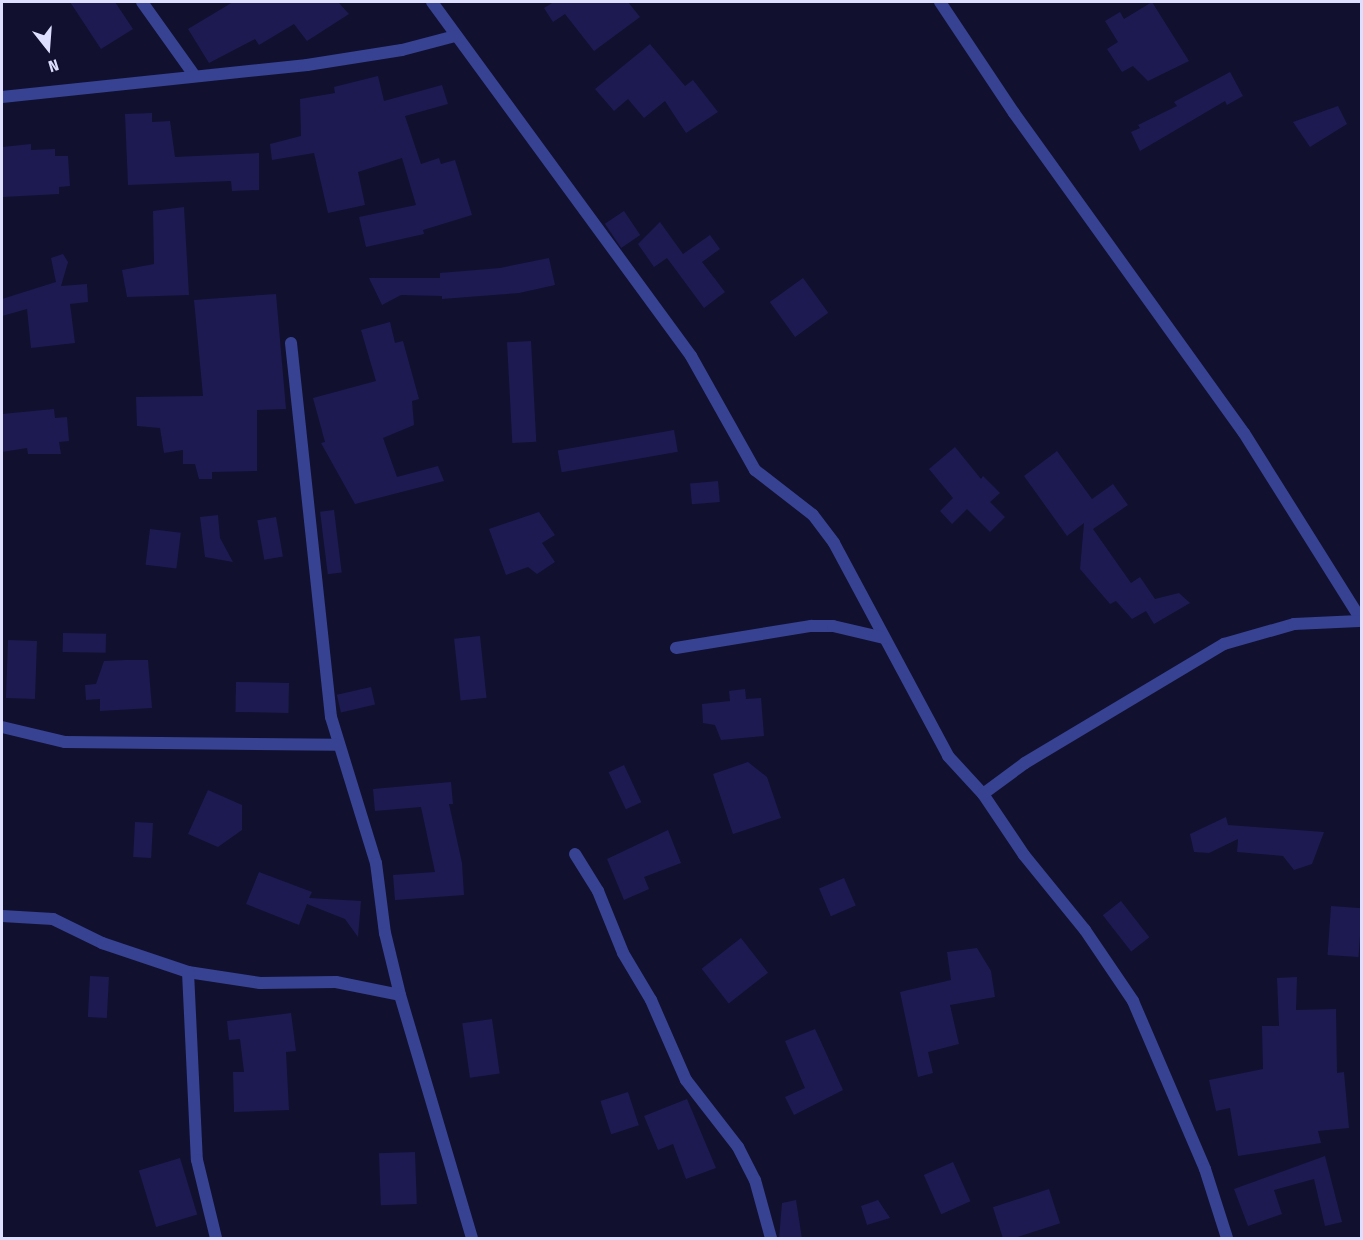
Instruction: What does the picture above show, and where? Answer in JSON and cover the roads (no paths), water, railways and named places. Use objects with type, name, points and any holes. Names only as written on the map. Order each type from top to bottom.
[{"type":"street","points":[[142,2],[194,75]]},
{"type":"street","points":[[432,2],[454,36],[691,356],[754,470],[813,515],[834,543],[932,731],[948,756],[983,794],[1024,855],[1085,930],[1133,1001],[1205,1168],[1227,1239]]},
{"type":"street","points":[[940,2],[1014,113],[1244,433],[1360,621],[1294,624],[1224,644],[1025,763],[983,794]]},
{"type":"street","points":[[2,97],[370,55],[454,36]]},
{"type":"street","points":[[291,343],[337,745],[376,863],[385,933],[400,995],[472,1239]]},
{"type":"street","points":[[676,648],[811,626],[833,626],[884,638]]},
{"type":"street","points":[[2,727],[64,742],[337,745]]},
{"type":"street","points":[[575,854],[598,891],[623,954],[651,1000],[686,1080],[738,1147],[751,1172],[771,1239]]},
{"type":"street","points":[[2,916],[53,919],[102,943],[188,972],[260,983],[336,982],[400,995]]},
{"type":"street","points":[[188,972],[192,988],[197,1160],[216,1239]]},
{"type":"street","points":[[192,988],[204,975]]}]
